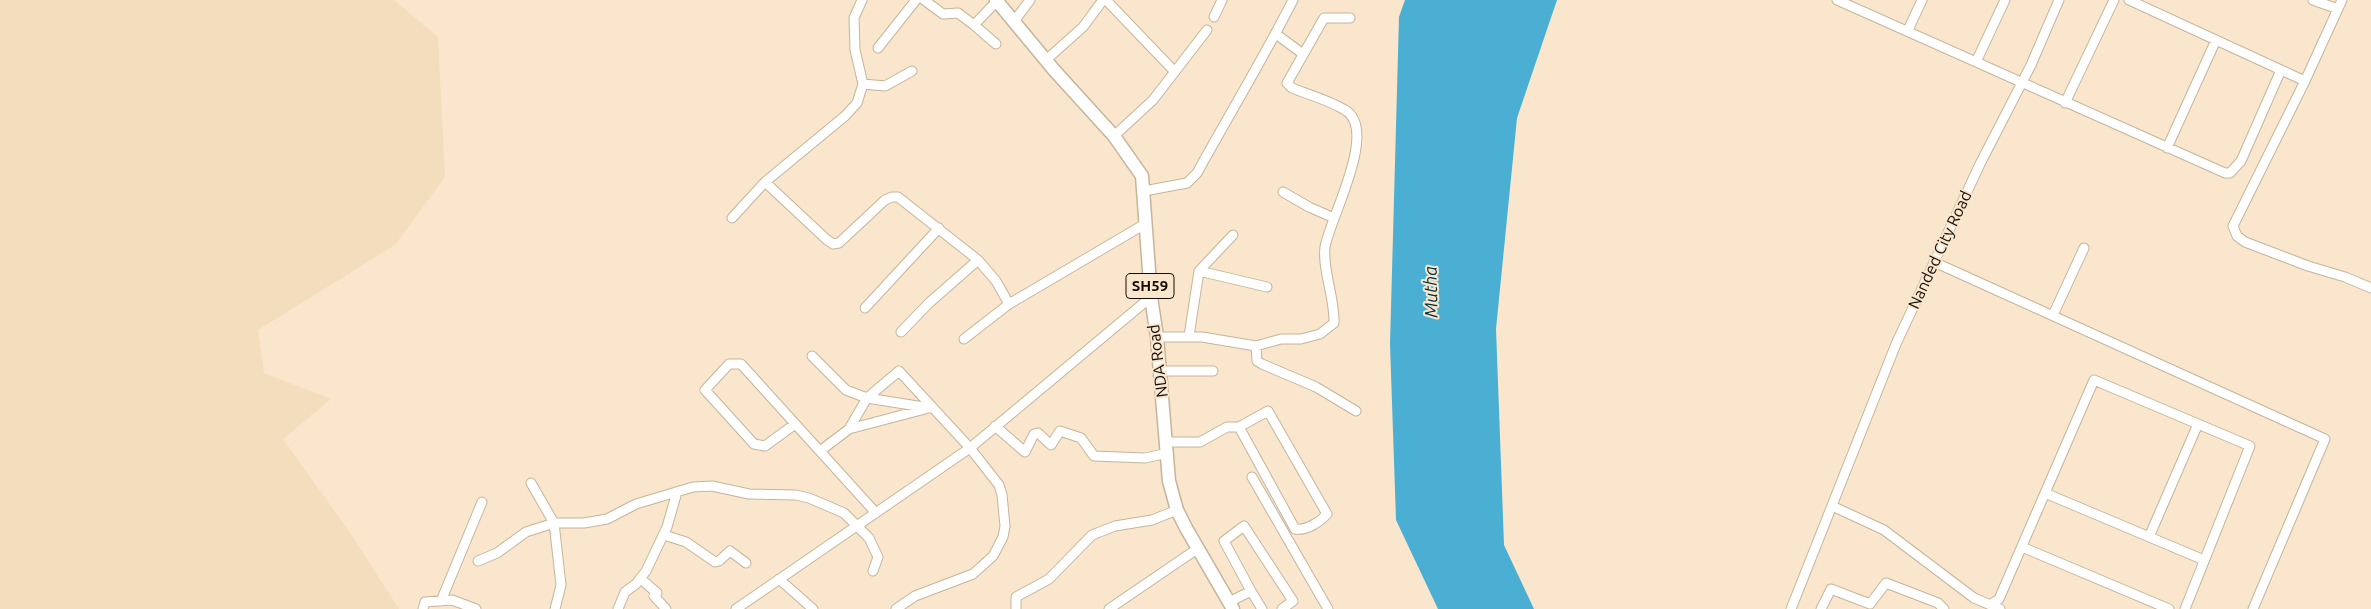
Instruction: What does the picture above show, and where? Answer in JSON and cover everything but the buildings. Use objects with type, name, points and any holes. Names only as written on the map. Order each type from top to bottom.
[{"type":"main road","name":"NDA Road","points":[[996,0],[1015,20],[1046,60],[1114,136],[1142,176],[1151,297],[1157,337],[1169,481],[1177,510],[1197,549],[1231,606]]},
{"type":"street","points":[[732,218],[765,182],[845,116],[857,103],[863,84],[855,50],[854,18],[862,0]]},
{"type":"street","points":[[878,48],[916,0]]},
{"type":"street","points":[[924,0],[943,14],[958,13],[996,44]]},
{"type":"street","points":[[974,25],[996,0]]},
{"type":"street","points":[[1015,20],[1030,0]]},
{"type":"street","points":[[1046,60],[1082,27],[1105,0],[1174,72]]},
{"type":"street","points":[[1214,17],[1222,0]]},
{"type":"street","points":[[1144,191],[1187,183],[1193,178],[1276,34],[1293,0]]},
{"type":"street","points":[[1837,0],[1908,30],[2214,170],[2230,173],[2241,161],[2281,70]]},
{"type":"street","points":[[1908,30],[1922,0]]},
{"type":"street","points":[[1976,62],[2005,0]]},
{"type":"street","name":"Nanded City Road","points":[[1791,609],[1896,344],[2060,0]]},
{"type":"street","points":[[2065,103],[2114,0]]},
{"type":"street","points":[[2129,0],[2305,82]]},
{"type":"street","points":[[2319,1],[2340,4],[2305,82],[2235,221],[2234,232],[2245,242],[2371,288]]},
{"type":"street","points":[[1157,337],[1189,336],[1256,346],[1281,339],[1301,339],[1320,334],[1334,323],[1325,250],[1352,168],[1357,141],[1355,124],[1346,110],[1288,86],[1287,83],[1324,18],[1350,18]]},
{"type":"street","points":[[1114,136],[1152,100],[1207,30]]},
{"type":"street","points":[[1276,34],[1303,54]]},
{"type":"street","points":[[2166,148],[2216,40]]},
{"type":"street","points":[[863,84],[885,86],[912,71]]},
{"type":"street","points":[[765,182],[833,244],[839,243],[849,236],[885,200],[898,197],[978,260],[996,282],[1009,304]]},
{"type":"street","points":[[1284,192],[1309,207],[1334,218]]},
{"type":"street","points":[[964,340],[1009,304],[1145,224]]},
{"type":"street","points":[[865,308],[939,228]]},
{"type":"street","points":[[1189,336],[1200,271],[1233,235]]},
{"type":"street","points":[[2052,315],[2084,248]]},
{"type":"street","points":[[901,332],[929,303],[978,260]]},
{"type":"street","points":[[1934,262],[2325,439],[2253,609]]},
{"type":"street","points":[[1200,271],[1267,287]]},
{"type":"street","points":[[736,609],[970,448],[1151,297]]},
{"type":"street","points":[[1256,346],[1257,361],[1316,387],[1356,411]]},
{"type":"street","points":[[812,356],[846,390],[867,398],[930,408]]},
{"type":"street","points":[[795,424],[765,446],[754,444],[705,390],[729,364],[741,364],[876,513]]},
{"type":"street","points":[[1160,370],[1214,371]]},
{"type":"street","points":[[849,429],[867,398],[899,371],[930,408],[970,448],[999,485],[1002,496],[1005,526],[1003,537],[993,556],[973,574],[915,596],[896,609]]},
{"type":"street","points":[[1990,605],[1999,599],[2094,380],[2250,446],[2185,609]]},
{"type":"street","points":[[820,451],[849,429],[930,408]]},
{"type":"street","points":[[995,426],[1025,452],[1034,434],[1038,433],[1051,444],[1060,431],[1081,438],[1094,456],[1145,458],[1167,447],[1200,442],[1227,427],[1239,427],[1268,411],[1327,514],[1323,519],[1304,529],[1295,529],[1239,427]]},
{"type":"street","points":[[2149,537],[2198,424]]},
{"type":"street","points":[[1252,477],[1328,609]]},
{"type":"street","points":[[531,483],[554,523],[561,585],[555,609]]},
{"type":"street","points":[[478,561],[504,549],[526,532],[554,523],[584,523],[607,519],[636,504],[693,487],[712,486],[749,494],[796,495],[809,498],[844,513],[869,538],[878,557],[873,571]]},
{"type":"street","points":[[618,609],[625,592],[641,578],[664,535],[677,492]]},
{"type":"street","points":[[2045,493],[2204,560]]},
{"type":"street","points":[[441,601],[482,502]]},
{"type":"street","points":[[1832,506],[1884,530],[1974,598],[2000,609]]},
{"type":"street","points":[[1016,609],[1016,597],[1049,579],[1092,535],[1115,526],[1152,520],[1177,510]]},
{"type":"street","points":[[1262,609],[1224,541],[1244,526],[1293,601],[1282,609]]},
{"type":"street","points":[[664,535],[686,542],[715,562],[719,561],[730,551],[746,563]]},
{"type":"street","points":[[2022,548],[2169,609]]},
{"type":"street","points":[[1109,609],[1197,549]]},
{"type":"street","points":[[641,578],[656,593],[654,596],[666,609]]},
{"type":"street","points":[[779,578],[813,609]]},
{"type":"street","points":[[1821,609],[1831,589],[1870,604],[1886,583],[1938,603],[1944,609]]},
{"type":"street","points":[[1231,606],[1251,591]]},
{"type":"street","points":[[423,609],[425,602],[452,600],[466,607],[476,609]]},
{"type":"shaded area","points":[[0,0],[394,0],[438,37],[445,177],[395,245],[258,330],[264,373],[331,399],[283,439],[351,534],[399,609],[0,609]]},
{"type":"water","name":"Mutha","points":[[1405,0],[1557,0],[1517,118],[1496,329],[1504,545],[1534,609],[1438,609],[1396,520],[1390,344],[1399,17]]}]
